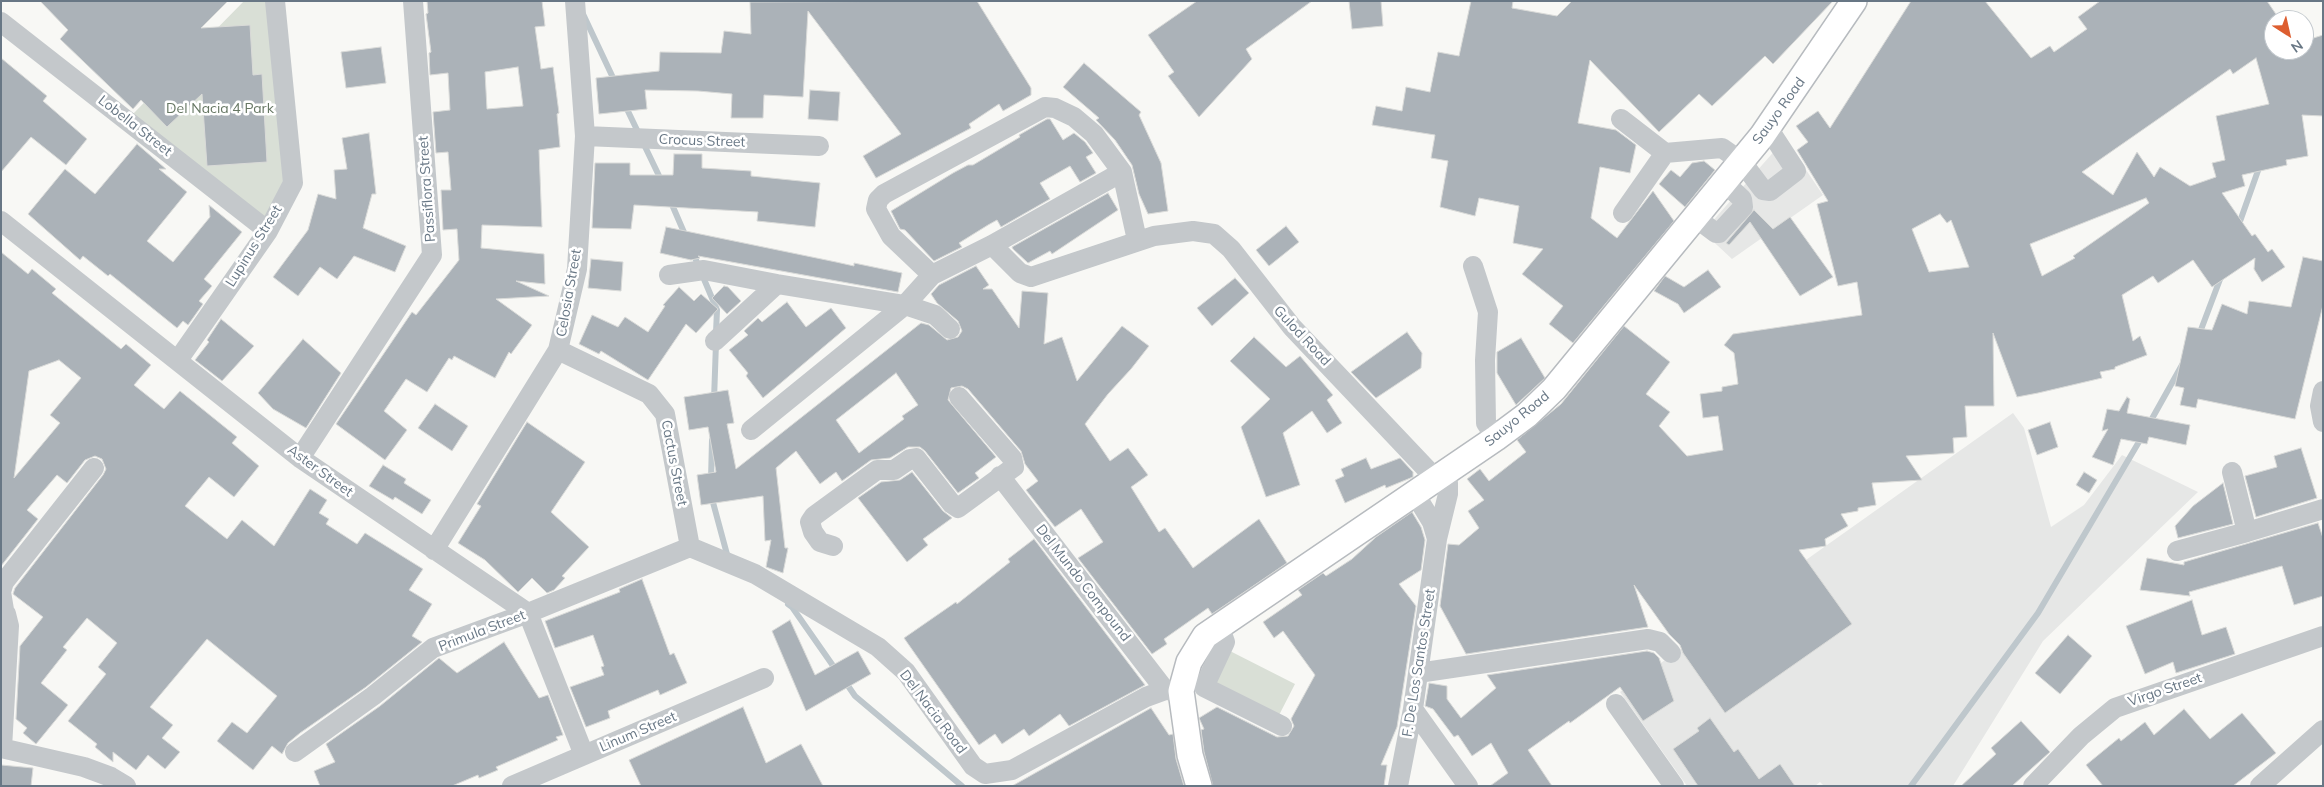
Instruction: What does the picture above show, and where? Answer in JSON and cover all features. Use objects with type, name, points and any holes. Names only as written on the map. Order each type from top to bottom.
[{"type":"main road","name":"Sauyo Road","points":[[1199,786],[1173,690],[1196,647],[1205,636],[1496,438],[1527,415],[1554,389],[1742,162],[1768,128],[1854,1]]},
{"type":"street","name":"Lupinus Street","points":[[178,360],[268,230],[293,183],[275,1]]},
{"type":"street","name":"Passiflora Street","points":[[300,458],[432,255],[413,1]]},
{"type":"street","name":"Celosia Street","points":[[434,550],[558,350],[576,268],[585,136],[575,1]]},
{"type":"street","name":"Lobella Street","points":[[1,22],[268,230]]},
{"type":"street","points":[[932,275],[891,236],[876,208],[878,200],[884,194],[1044,108],[1055,108],[1074,117],[1094,134],[1122,172],[1146,238]]},
{"type":"street","points":[[1621,119],[1665,154],[1722,148],[1742,162],[1767,191],[1795,174],[1794,168],[1768,128]]},
{"type":"street","name":"Crocus Street","points":[[585,136],[819,146]]},
{"type":"street","points":[[1623,213],[1665,154]]},
{"type":"street","points":[[751,430],[905,304],[932,275],[992,245],[1122,172]]},
{"type":"street","name":"Aster Street","points":[[1,222],[300,458],[528,613]]},
{"type":"street","name":"Gulod Road","points":[[992,245],[1020,273],[1031,277],[1146,238],[1204,231],[1214,234],[1223,241],[1292,327],[1440,477]]},
{"type":"street","points":[[1473,266],[1488,312],[1485,360],[1486,423],[1496,438]]},
{"type":"street","points":[[669,275],[704,270],[777,284],[905,304],[935,315],[950,329]]},
{"type":"street","points":[[715,341],[777,284]]},
{"type":"street","name":"Cactus Street","points":[[558,350],[648,394],[666,414],[690,547]]},
{"type":"street","points":[[833,546],[820,542],[812,532],[810,522],[814,516],[877,470],[894,470],[910,459],[916,458],[952,504],[958,508],[1014,467],[1012,458],[959,397]]},
{"type":"street","points":[[94,468],[4,582],[1,592],[4,619],[2,748],[84,767],[111,777],[126,786]]},
{"type":"street","points":[[2232,472],[2247,532]]},
{"type":"street","name":"Del Mundo Compound","points":[[1000,476],[1173,690]]},
{"type":"street","name":"F. De Los Santos Street","points":[[1398,786],[1413,709],[1437,539],[1448,494],[1448,483],[1440,477]]},
{"type":"street","name":"F. De Los Santos Street","points":[[1414,494],[1432,522],[1437,539]]},
{"type":"street","points":[[2177,551],[2323,509]]},
{"type":"street","name":"Primula Street","points":[[295,752],[373,696],[433,648],[528,613],[690,547]]},
{"type":"street","name":"Del Nacia Road","points":[[690,547],[755,574],[878,647],[906,672],[973,766],[979,780],[1012,770],[1146,697],[1173,690]]},
{"type":"street","points":[[528,613],[584,755]]},
{"type":"street","points":[[1219,625],[1225,642],[1204,687],[1282,726]]},
{"type":"street","name":"Virgo Street","points":[[2033,786],[2081,736],[2115,708],[2323,636]]},
{"type":"street","points":[[1418,673],[1648,639],[1660,642],[1670,653]]},
{"type":"street","name":"Linum Street","points":[[512,786],[764,678]]},
{"type":"street","points":[[1616,704],[1674,786]]},
{"type":"street","points":[[1413,709],[1468,786]]},
{"type":"street","points":[[2260,786],[2323,730]]},
{"type":"shaded area","points":[[1785,139],[1823,195],[1732,259],[1703,232]]},
{"type":"shaded area","points":[[2013,413],[2024,428],[2051,527],[2084,505],[2122,455],[2198,492],[2043,641],[1953,786],[1824,786],[1820,782],[1815,786],[1687,786],[1620,692]]},
{"type":"green space","name":"Del Nacia 4 Park","points":[[244,1],[270,1],[287,183],[264,223],[133,114]]},
{"type":"green space","points":[[1228,650],[1295,684],[1276,721],[1209,687]]},
{"type":"building","points":[[40,1],[228,1],[201,28],[250,25],[253,75],[262,74],[267,162],[207,166],[202,94],[167,127],[141,100],[133,109],[60,39],[68,30]]},
{"type":"building","points":[[427,1],[542,1],[545,26],[535,27],[541,69],[553,67],[559,113],[557,114],[560,147],[539,150],[542,227],[482,225],[481,248],[544,254],[545,284],[516,281],[549,296],[496,299],[532,325],[511,354],[509,352],[495,378],[454,356],[452,360],[449,358],[427,392],[406,379],[384,411],[407,430],[385,460],[336,424],[412,312],[416,315],[459,260],[457,229],[443,230],[441,190],[451,190],[448,152],[436,153],[433,112],[450,110],[448,73],[430,75],[429,53],[431,52],[426,14],[428,13]],"holes":[[[518,67],[523,106],[487,109],[485,72]]]},
{"type":"building","points":[[977,1],[1031,88],[1031,95],[1003,111],[999,104],[969,124],[971,128],[876,178],[863,156],[901,134],[808,11],[803,97],[764,95],[763,118],[731,118],[732,94],[698,91],[645,90],[647,109],[599,114],[596,78],[659,71],[660,52],[721,53],[724,31],[751,34],[750,2]]},
{"type":"building","points":[[1197,1],[1312,1],[1246,49],[1252,59],[1199,117],[1168,76],[1174,72],[1148,35]]},
{"type":"building","points":[[1349,1],[1381,1],[1383,26],[1352,29]]},
{"type":"building","points":[[1471,1],[1513,1],[1512,8],[1557,16],[1572,1],[1833,1],[1773,64],[1765,56],[1712,106],[1699,94],[1659,132],[1590,60],[1578,123],[1616,130],[1636,145],[1630,173],[1600,167],[1591,218],[1617,238],[1653,191],[1674,221],[1573,343],[1549,324],[1563,306],[1522,274],[1543,249],[1513,243],[1519,206],[1479,198],[1475,216],[1440,207],[1448,161],[1431,158],[1435,135],[1372,125],[1376,106],[1402,111],[1406,87],[1430,92],[1438,52],[1459,56]]},
{"type":"building","points":[[1911,1],[1985,1],[2031,58],[2050,46],[2054,52],[2087,29],[2078,17],[2100,1],[2267,1],[2273,10],[2264,10],[2264,60],[2314,60],[2314,38],[2323,35],[2323,116],[2302,115],[2308,156],[2286,160],[2287,165],[2242,175],[2245,186],[2222,193],[2252,236],[2255,234],[2268,252],[2272,249],[2285,267],[2262,282],[2254,269],[2255,258],[2212,287],[2193,260],[2158,283],[2153,276],[2122,295],[2133,341],[2140,336],[2147,355],[2115,367],[2115,369],[2100,372],[2102,378],[2038,393],[2017,397],[1993,333],[1994,406],[1965,406],[1967,437],[1953,438],[1954,453],[1906,456],[1922,480],[1872,483],[1876,505],[1858,508],[1858,511],[1841,514],[1848,526],[1825,539],[1826,546],[1799,550],[1852,624],[1725,713],[1683,653],[1680,645],[1669,634],[1634,585],[1648,627],[1466,654],[1440,606],[1448,544],[1459,545],[1479,528],[1468,511],[1484,500],[1467,479],[1480,469],[1489,481],[1526,452],[1517,440],[1561,404],[1624,326],[1670,362],[1646,394],[1670,412],[1659,426],[1687,456],[1723,450],[1718,416],[1703,418],[1700,394],[1722,391],[1722,387],[1738,384],[1734,353],[1724,345],[1733,334],[1862,315],[1857,282],[1838,286],[1817,204],[1828,201],[1797,150],[1808,142],[1796,126],[1818,111],[1830,128]],"holes":[[[2256,58],[2269,104],[2216,116],[2225,160],[2212,163],[2216,177],[2190,186],[2160,167],[2154,177],[2137,152],[2113,195],[2082,172],[2230,69],[2233,74]],[[2146,198],[2149,203],[2073,256],[2075,258],[2042,276],[2030,244]],[[1940,214],[1947,223],[1951,220],[1969,267],[1929,272],[1912,229]]]},
{"type":"building","points":[[381,47],[386,83],[346,88],[341,52]]},
{"type":"building","points":[[1,58],[47,96],[43,101],[87,139],[66,165],[31,137],[1,172]]},
{"type":"building","points":[[1084,63],[1141,112],[1139,115],[1161,163],[1168,211],[1148,214],[1139,194],[1132,165],[1115,140],[1096,120],[1099,118],[1063,87]]},
{"type":"building","points":[[810,90],[840,92],[838,121],[808,119]]},
{"type":"building","points":[[1047,119],[1050,119],[1063,140],[1074,133],[1085,142],[1093,153],[1086,157],[1096,173],[1080,182],[1070,166],[1040,183],[1050,199],[1001,227],[997,220],[959,243],[962,247],[934,261],[905,230],[900,229],[891,211],[953,173],[968,165],[973,165]]},
{"type":"building","points":[[369,133],[376,194],[372,194],[363,228],[406,246],[395,272],[354,256],[337,279],[320,267],[298,296],[273,277],[308,230],[318,194],[336,199],[334,170],[347,169],[342,138]]},
{"type":"building","points":[[137,144],[166,169],[159,169],[187,192],[147,241],[173,262],[210,217],[209,205],[242,232],[204,279],[212,286],[199,301],[203,304],[188,325],[183,321],[177,328],[110,274],[108,276],[83,256],[80,260],[28,214],[65,169],[95,194]]},
{"type":"building","points":[[674,154],[702,154],[702,168],[751,171],[751,176],[820,183],[815,227],[757,221],[758,212],[634,205],[631,229],[592,228],[595,163],[630,163],[630,175],[673,175]]},
{"type":"building","points":[[1704,161],[1715,170],[1685,207],[1659,184],[1671,170],[1680,177],[1692,163]]},
{"type":"building","points":[[1108,193],[1118,210],[1052,254],[1050,251],[1028,263],[1013,249],[1012,247]]},
{"type":"building","points":[[1754,210],[1773,229],[1790,217],[1833,277],[1800,296],[1750,222],[1729,245],[1726,243]]},
{"type":"building","points":[[1286,226],[1299,242],[1269,266],[1256,250]]},
{"type":"building","points":[[666,227],[854,266],[854,263],[902,273],[898,292],[698,256],[700,258],[691,260],[660,253]]},
{"type":"building","points":[[1,252],[28,274],[32,269],[56,289],[52,293],[121,349],[126,344],[151,365],[134,385],[164,409],[180,391],[237,437],[232,443],[259,466],[234,497],[209,477],[185,506],[227,539],[242,520],[274,546],[310,489],[327,500],[319,513],[329,519],[326,524],[357,544],[365,533],[423,569],[409,590],[432,604],[412,636],[422,642],[366,687],[300,733],[288,743],[282,754],[272,746],[253,770],[217,741],[232,722],[247,733],[277,696],[207,639],[150,707],[173,725],[162,738],[180,752],[165,769],[148,755],[136,770],[113,752],[113,762],[95,747],[97,744],[68,721],[106,674],[98,667],[117,643],[87,618],[63,647],[67,650],[41,683],[68,705],[36,744],[23,733],[27,728],[16,719],[20,646],[43,617],[13,594],[15,588],[103,475],[106,469],[102,459],[95,456],[85,460],[67,483],[57,475],[27,510],[38,519],[1,566]],"holes":[[[59,360],[81,378],[50,415],[60,423],[14,478],[29,371]]]},
{"type":"building","points":[[2303,257],[2323,261],[2323,305],[2295,419],[2198,399],[2196,408],[2180,405],[2184,388],[2175,386],[2188,327],[2212,330],[2222,304],[2247,314],[2249,301],[2291,307]]},
{"type":"building","points":[[591,259],[623,262],[621,291],[588,288]]},
{"type":"building","points":[[976,266],[989,285],[983,289],[992,289],[1019,328],[1022,291],[1048,293],[1044,344],[1062,337],[1077,381],[1122,326],[1149,346],[1085,424],[1110,461],[1128,448],[1148,475],[1131,487],[1159,532],[1165,528],[1193,568],[1259,519],[1287,563],[1212,614],[1208,608],[1164,639],[1167,644],[1152,654],[1078,558],[1103,542],[1081,509],[1055,527],[1026,490],[1038,481],[1025,464],[1021,451],[968,389],[962,386],[951,388],[948,400],[996,457],[975,473],[979,478],[958,493],[925,451],[920,447],[908,447],[890,458],[871,460],[842,481],[836,472],[820,484],[796,451],[776,468],[785,548],[788,548],[783,573],[766,567],[771,540],[765,541],[763,496],[701,505],[697,475],[716,472],[708,427],[689,430],[684,397],[728,390],[734,423],[727,424],[736,469],[921,323],[929,325],[947,340],[958,337],[962,331],[958,321],[937,303],[931,294],[939,285]],"holes":[[[896,373],[918,405],[902,416],[904,419],[859,453],[836,420]]]},
{"type":"building","points":[[1708,270],[1721,287],[1684,313],[1678,304],[1654,291],[1665,276],[1684,287]]},
{"type":"building","points":[[1235,278],[1249,293],[1212,326],[1197,308]]},
{"type":"building","points":[[724,286],[728,287],[741,301],[727,314],[712,298]]},
{"type":"building","points":[[679,287],[694,301],[701,294],[718,309],[696,333],[686,324],[648,380],[601,351],[599,354],[579,344],[592,315],[618,327],[625,317],[648,332],[665,306],[663,305]]},
{"type":"building","points":[[787,302],[806,327],[831,308],[846,328],[763,398],[746,376],[748,373],[729,350],[748,335],[744,331],[758,318],[762,322]]},
{"type":"building","points":[[221,319],[254,346],[222,381],[195,360],[209,342],[207,340]]},
{"type":"building","points":[[1407,332],[1422,353],[1421,368],[1376,398],[1351,372]]},
{"type":"building","points":[[1254,337],[1286,367],[1300,356],[1333,395],[1327,400],[1342,423],[1327,433],[1312,411],[1283,433],[1300,485],[1266,497],[1241,427],[1270,399],[1230,361]]},
{"type":"building","points":[[1521,338],[1545,378],[1516,405],[1497,373],[1497,352]]},
{"type":"building","points":[[303,339],[341,373],[306,428],[273,409],[258,393]]},
{"type":"building","points":[[2127,397],[2130,399],[2127,413],[2190,425],[2186,445],[2149,437],[2147,444],[2121,439],[2113,465],[2092,457],[2108,429],[2102,431],[2107,409],[2119,411]]},
{"type":"building","points":[[435,404],[468,426],[452,451],[418,428]]},
{"type":"building","points":[[527,422],[585,462],[551,512],[589,547],[562,576],[565,578],[554,590],[547,593],[532,578],[518,592],[485,560],[458,543],[481,506],[477,504]]},
{"type":"building","points":[[2050,422],[2058,447],[2037,455],[2028,430]]},
{"type":"building","points":[[2301,448],[2317,498],[2256,517],[2245,476],[2277,467],[2274,456]]},
{"type":"building","points":[[1366,458],[1371,469],[1400,458],[1413,472],[1413,477],[1386,488],[1385,485],[1345,503],[1335,480],[1344,476],[1341,469]]},
{"type":"building","points":[[383,465],[406,479],[404,483],[431,500],[422,514],[395,497],[393,500],[369,486]]},
{"type":"building","points":[[912,472],[943,511],[952,518],[923,539],[928,545],[907,562],[858,498],[881,482],[900,480]]},
{"type":"building","points":[[2084,472],[2097,480],[2089,493],[2076,485]]},
{"type":"building","points":[[2223,483],[2233,524],[2178,538],[2175,526],[2193,506]]},
{"type":"building","points":[[1412,512],[1421,527],[1425,540],[1421,570],[1399,584],[1416,606],[1397,727],[1381,765],[1387,765],[1384,786],[1213,786],[1204,752],[1201,730],[1204,729],[1199,718],[1217,707],[1277,737],[1288,736],[1294,726],[1291,719],[1315,675],[1283,631],[1274,638],[1263,622],[1302,595],[1298,590],[1323,573],[1326,576],[1352,559],[1376,537]]},
{"type":"building","points":[[2318,523],[2323,538],[2323,596],[2294,605],[2282,566],[2189,592],[2190,596],[2140,590],[2147,558],[2184,565],[2184,562]]},
{"type":"building","points":[[1034,539],[1145,685],[1069,726],[1060,714],[1029,736],[1024,729],[1002,744],[995,734],[979,745],[904,638],[956,602],[957,604],[1010,562],[1008,559]]},
{"type":"building","points":[[642,579],[670,655],[674,653],[687,683],[660,695],[658,690],[608,711],[610,718],[586,727],[570,687],[604,675],[601,667],[604,666],[593,635],[555,648],[545,621],[620,592],[619,589]]},
{"type":"building","points":[[2192,600],[2202,635],[2226,627],[2235,654],[2176,673],[2173,662],[2145,674],[2126,626]]},
{"type":"building","points":[[790,620],[815,675],[858,651],[871,674],[806,711],[772,631]]},
{"type":"building","points":[[2068,635],[2092,656],[2060,694],[2035,673]]},
{"type":"building","points":[[504,642],[539,698],[548,695],[563,735],[556,737],[558,740],[496,767],[498,770],[479,778],[478,775],[452,786],[320,786],[314,771],[335,762],[326,744],[380,706],[439,658],[457,673]]},
{"type":"building","points":[[1647,651],[1654,653],[1659,658],[1674,701],[1643,721],[1620,687],[1570,723],[1569,721],[1528,750],[1552,786],[1490,786],[1508,773],[1491,743],[1472,756],[1458,735],[1454,737],[1433,709],[1425,706],[1429,683],[1447,686],[1447,699],[1461,718],[1496,688],[1487,675]]},
{"type":"building","points":[[743,707],[766,763],[801,744],[823,786],[641,786],[629,760]]},
{"type":"building","points":[[1151,708],[1169,735],[1173,734],[1176,759],[1184,786],[1012,786]]},
{"type":"building","points":[[2184,709],[2210,739],[2242,713],[2276,753],[2233,786],[2103,786],[2086,765],[2119,738],[2121,741],[2145,722],[2154,735]]},
{"type":"building","points":[[1710,718],[1734,752],[1738,749],[1759,779],[1780,764],[1795,786],[1698,786],[1673,749],[1699,731],[1697,728]]},
{"type":"building","points":[[2021,721],[2050,752],[2012,786],[1961,786],[1996,754],[1991,748]]},
{"type":"building","points":[[1,765],[33,768],[31,786],[1,786]]},
{"type":"waterway","points":[[583,14],[615,82]]},
{"type":"waterway","points":[[625,105],[662,182]]},
{"type":"waterway","points":[[2238,227],[2260,165]]},
{"type":"waterway","points":[[670,200],[686,237]]},
{"type":"waterway","points":[[693,253],[717,310],[716,333]]},
{"type":"waterway","points":[[2199,335],[2222,274]]},
{"type":"waterway","points":[[714,400],[716,343]]},
{"type":"waterway","points":[[2149,424],[2182,365]]},
{"type":"waterway","points":[[1911,786],[2038,613],[2143,435]]},
{"type":"waterway","points":[[711,480],[712,440]]},
{"type":"waterway","points":[[711,495],[728,558]]},
{"type":"waterway","points":[[788,604],[836,670]]},
{"type":"waterway","points":[[844,680],[855,696],[962,786]]}]
